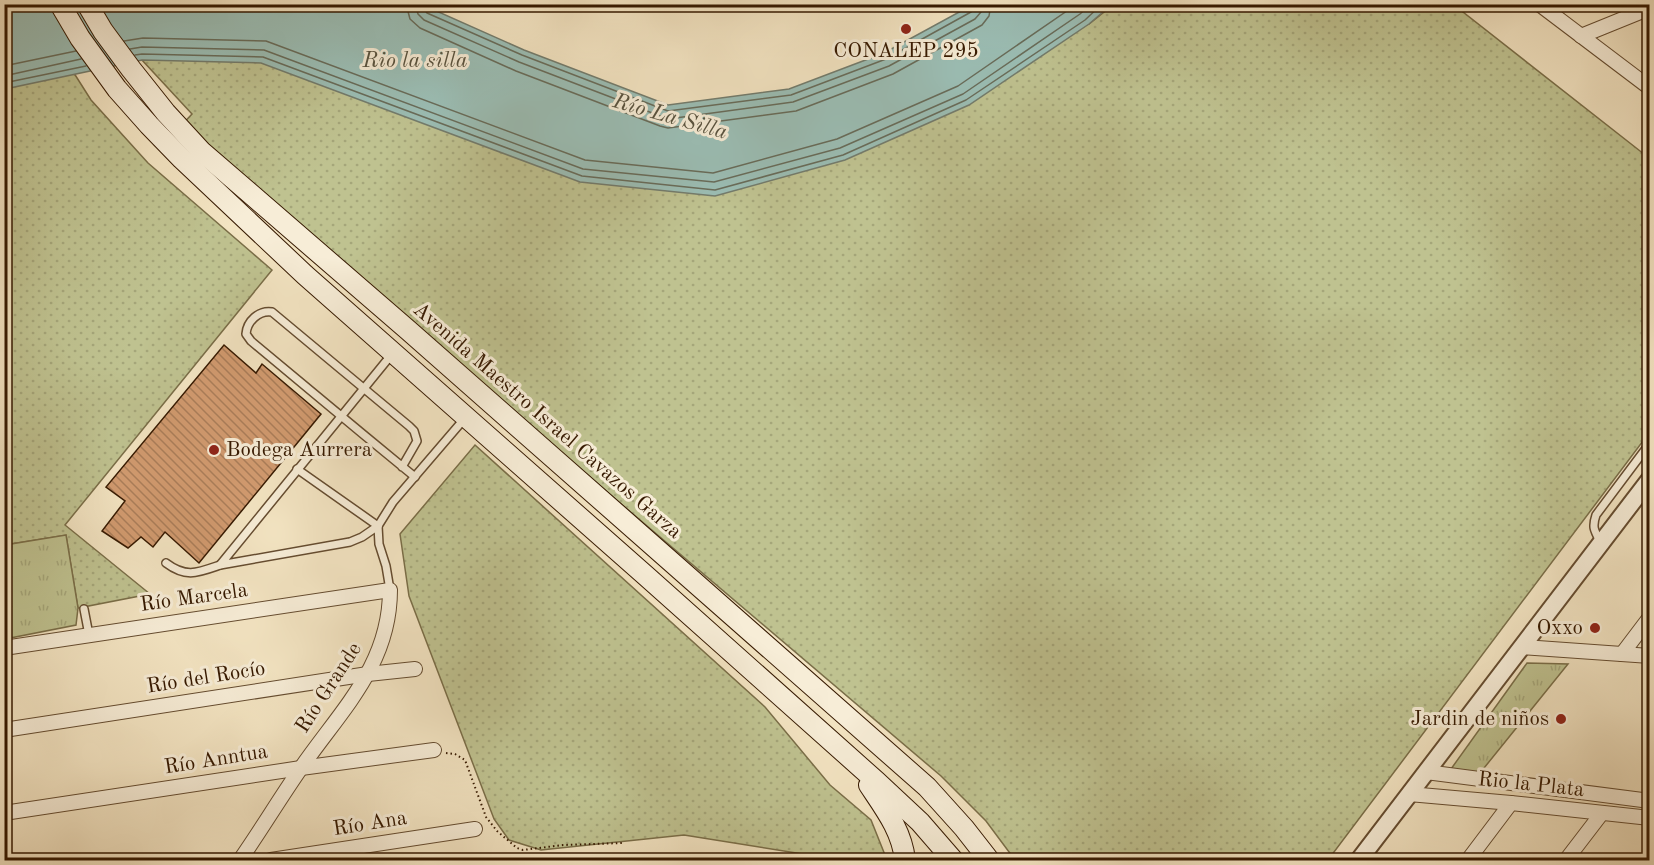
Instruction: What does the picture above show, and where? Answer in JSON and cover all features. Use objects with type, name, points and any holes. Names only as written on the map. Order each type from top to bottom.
[{"type":"main road","points":[[60,4],[117,89],[182,159],[268,241],[855,762],[920,822],[953,861]]},
{"type":"main road","name":"Avenida Maestro Israel Cavazos Garza","points":[[87,4],[103,31],[131,69],[166,113],[201,151],[927,787],[964,828],[989,861]]},
{"type":"main road","points":[[268,241],[281,234],[311,246]]},
{"type":"main road","points":[[603,538],[616,542],[642,560],[656,560],[662,554]]},
{"type":"main road","points":[[855,762],[896,828],[901,838],[905,861]]},
{"type":"main road","points":[[920,822],[935,861]]},
{"type":"street","points":[[1539,4],[1650,88]]},
{"type":"street","points":[[1581,36],[1650,8]]},
{"type":"street","points":[[1359,861],[1650,479]]},
{"type":"street","name":"Río Marcela","points":[[4,648],[390,590]]},
{"type":"street","name":"Río Grande","points":[[240,861],[301,768],[368,674],[387,629],[390,590]]},
{"type":"street","points":[[1622,654],[1650,617]]},
{"type":"street","points":[[1522,647],[1650,656]]},
{"type":"street","name":"Río del Rocío","points":[[4,730],[368,674],[415,669]]},
{"type":"street","name":"Río Anntua","points":[[4,813],[434,750]]},
{"type":"street","name":"Rio la Plata","points":[[1426,772],[1650,801]]},
{"type":"street","name":"Rio la Plata","points":[[1409,794],[1650,818]]},
{"type":"street","points":[[1468,861],[1511,803]]},
{"type":"street","points":[[1566,861],[1602,813]]},
{"type":"street","name":"Río Ana","points":[[271,861],[475,829]]},
{"type":"lane","points":[[402,467],[417,441],[414,431],[272,312],[262,312],[249,324],[246,334],[250,341],[402,467],[415,477]]},
{"type":"lane","points":[[220,565],[393,352]]},
{"type":"lane","points":[[166,562],[174,569],[184,573],[200,572],[220,565],[350,542],[362,537],[378,526],[393,502],[466,417]]},
{"type":"lane","points":[[1601,542],[1594,530],[1596,515],[1650,443]]},
{"type":"lane","points":[[297,469],[378,526]]},
{"type":"lane","points":[[378,526],[379,544],[390,590]]},
{"type":"lane","points":[[84,609],[89,634]]},
{"type":"path","points":[[434,750],[455,754],[465,759],[486,817],[497,831],[517,848],[523,850],[623,843]]},
{"type":"green space","points":[[1113,5],[1454,5],[1649,158],[1649,433],[1328,860],[1015,860],[986,821],[941,776],[179,128],[192,114],[142,60],[268,16],[634,164],[1089,24]]},
{"type":"green space","points":[[46,29],[91,100],[148,163],[272,270],[65,525],[150,594],[78,608],[66,535],[5,545],[5,46]]},
{"type":"green space","points":[[475,445],[765,707],[830,785],[871,820],[887,860],[840,860],[684,835],[541,850],[509,840],[494,819],[409,596],[400,534]]},
{"type":"green space","points":[[66,535],[78,608],[76,625],[5,639],[5,545]]},
{"type":"green space","points":[[1527,663],[1568,664],[1480,773],[1451,769]]},
{"type":"water","name":"Rio la silla","points":[[4,5],[423,5],[524,50],[668,105],[789,89],[884,53],[972,5],[1111,5],[1089,24],[969,105],[845,160],[715,196],[580,182],[261,63],[142,60],[5,89]]},
{"type":"building","name":"Bodega Aurrera","points":[[224,345],[256,373],[262,364],[321,414],[199,563],[165,532],[153,547],[141,537],[128,548],[102,531],[125,501],[106,487]]},
{"type":"place","name":"CONALEP 295","points":[[906,29]]},
{"type":"place","name":"Bodega Aurrera","points":[[214,450]]},
{"type":"place","name":"Oxxo","points":[[1595,628]]},
{"type":"place","name":"Jardin de niños","points":[[1561,719]]},
{"type":"water label","name":"Río La Silla","points":[[670,117]]}]
